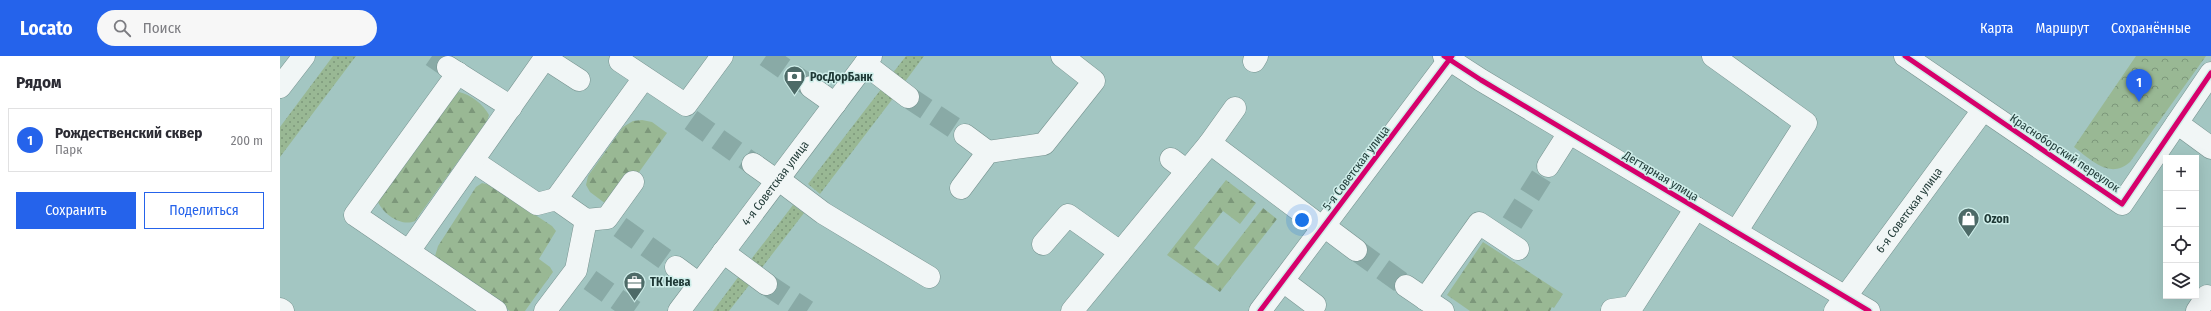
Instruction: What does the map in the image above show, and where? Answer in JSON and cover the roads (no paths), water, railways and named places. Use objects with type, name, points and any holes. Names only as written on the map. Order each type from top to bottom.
[{"type":"street","points":[[280,87],[304,56]]},
{"type":"street","points":[[620,61],[688,113],[722,56]]},
{"type":"street","points":[[965,135],[988,152],[1044,144],[1094,81],[1062,56]]},
{"type":"street","points":[[1713,56],[1806,123],[1736,232]]},
{"type":"street","name":"Красноборский переулок","points":[[1905,56],[2122,204],[2211,73]]},
{"type":"street","name":"Дегтярная улица","points":[[1448,57],[1481,80],[1736,232],[1840,304],[1869,311]]},
{"type":"street","name":"5-я Советская улица","points":[[1260,311],[1324,227],[1448,57]]},
{"type":"street","points":[[409,251],[545,58],[578,80]]},
{"type":"street","points":[[866,59],[908,97]]},
{"type":"street","name":"4-я Советская улица","points":[[679,311],[835,104],[866,59]]},
{"type":"street","points":[[496,311],[355,215],[453,70],[510,107]]},
{"type":"street","points":[[472,161],[537,204],[556,199],[644,78]]},
{"type":"street","points":[[811,87],[835,104]]},
{"type":"street","points":[[1072,311],[1120,252],[1179,165],[1210,143],[1235,108]]},
{"type":"street","name":"6-я Советская улица","points":[[1840,304],[1984,110]]},
{"type":"street","points":[[2177,123],[2211,148]]},
{"type":"street","points":[[1548,166],[1569,133]]},
{"type":"street","points":[[1210,143],[1356,250]]},
{"type":"street","points":[[961,188],[988,152]]},
{"type":"street","points":[[753,164],[778,180],[823,213],[929,277]]},
{"type":"street","points":[[556,199],[586,220],[614,223],[633,182]]},
{"type":"street","points":[[1612,310],[1632,307],[1696,208]]},
{"type":"street","points":[[1043,244],[1068,215],[1120,252]]},
{"type":"street","points":[[545,311],[583,275],[586,220]]},
{"type":"street","points":[[1425,299],[1478,223],[1511,237]]},
{"type":"street","points":[[723,252],[766,284]]},
{"type":"street","points":[[676,267],[699,284]]},
{"type":"street","points":[[1283,281],[1315,305]]},
{"type":"street","points":[[1406,286],[1443,311]]},
{"type":"street","points":[[2198,311],[2208,296],[2211,298]]},
{"type":"street","points":[[280,309],[284,311]]},
{"type":"tunnel","points":[[432,56],[448,67]]},
{"type":"tunnel","points":[[766,56],[811,87]]},
{"type":"tunnel","points":[[908,97],[965,135]]},
{"type":"tunnel","points":[[691,120],[753,164]]},
{"type":"tunnel","points":[[1512,223],[1548,166]]},
{"type":"tunnel","points":[[620,227],[676,267]]},
{"type":"tunnel","points":[[1356,250],[1406,286]]},
{"type":"tunnel","points":[[590,280],[634,311]]},
{"type":"tunnel","points":[[766,284],[807,311]]},
{"type":"place","name":"РосДорБанк","points":[[794,96]]},
{"type":"place","name":"Рождественский сквер","points":[[2139,102]]},
{"type":"place","name":"Ozon","points":[[1968,238]]},
{"type":"place","name":"ТК Нева","points":[[634,302]]}]
